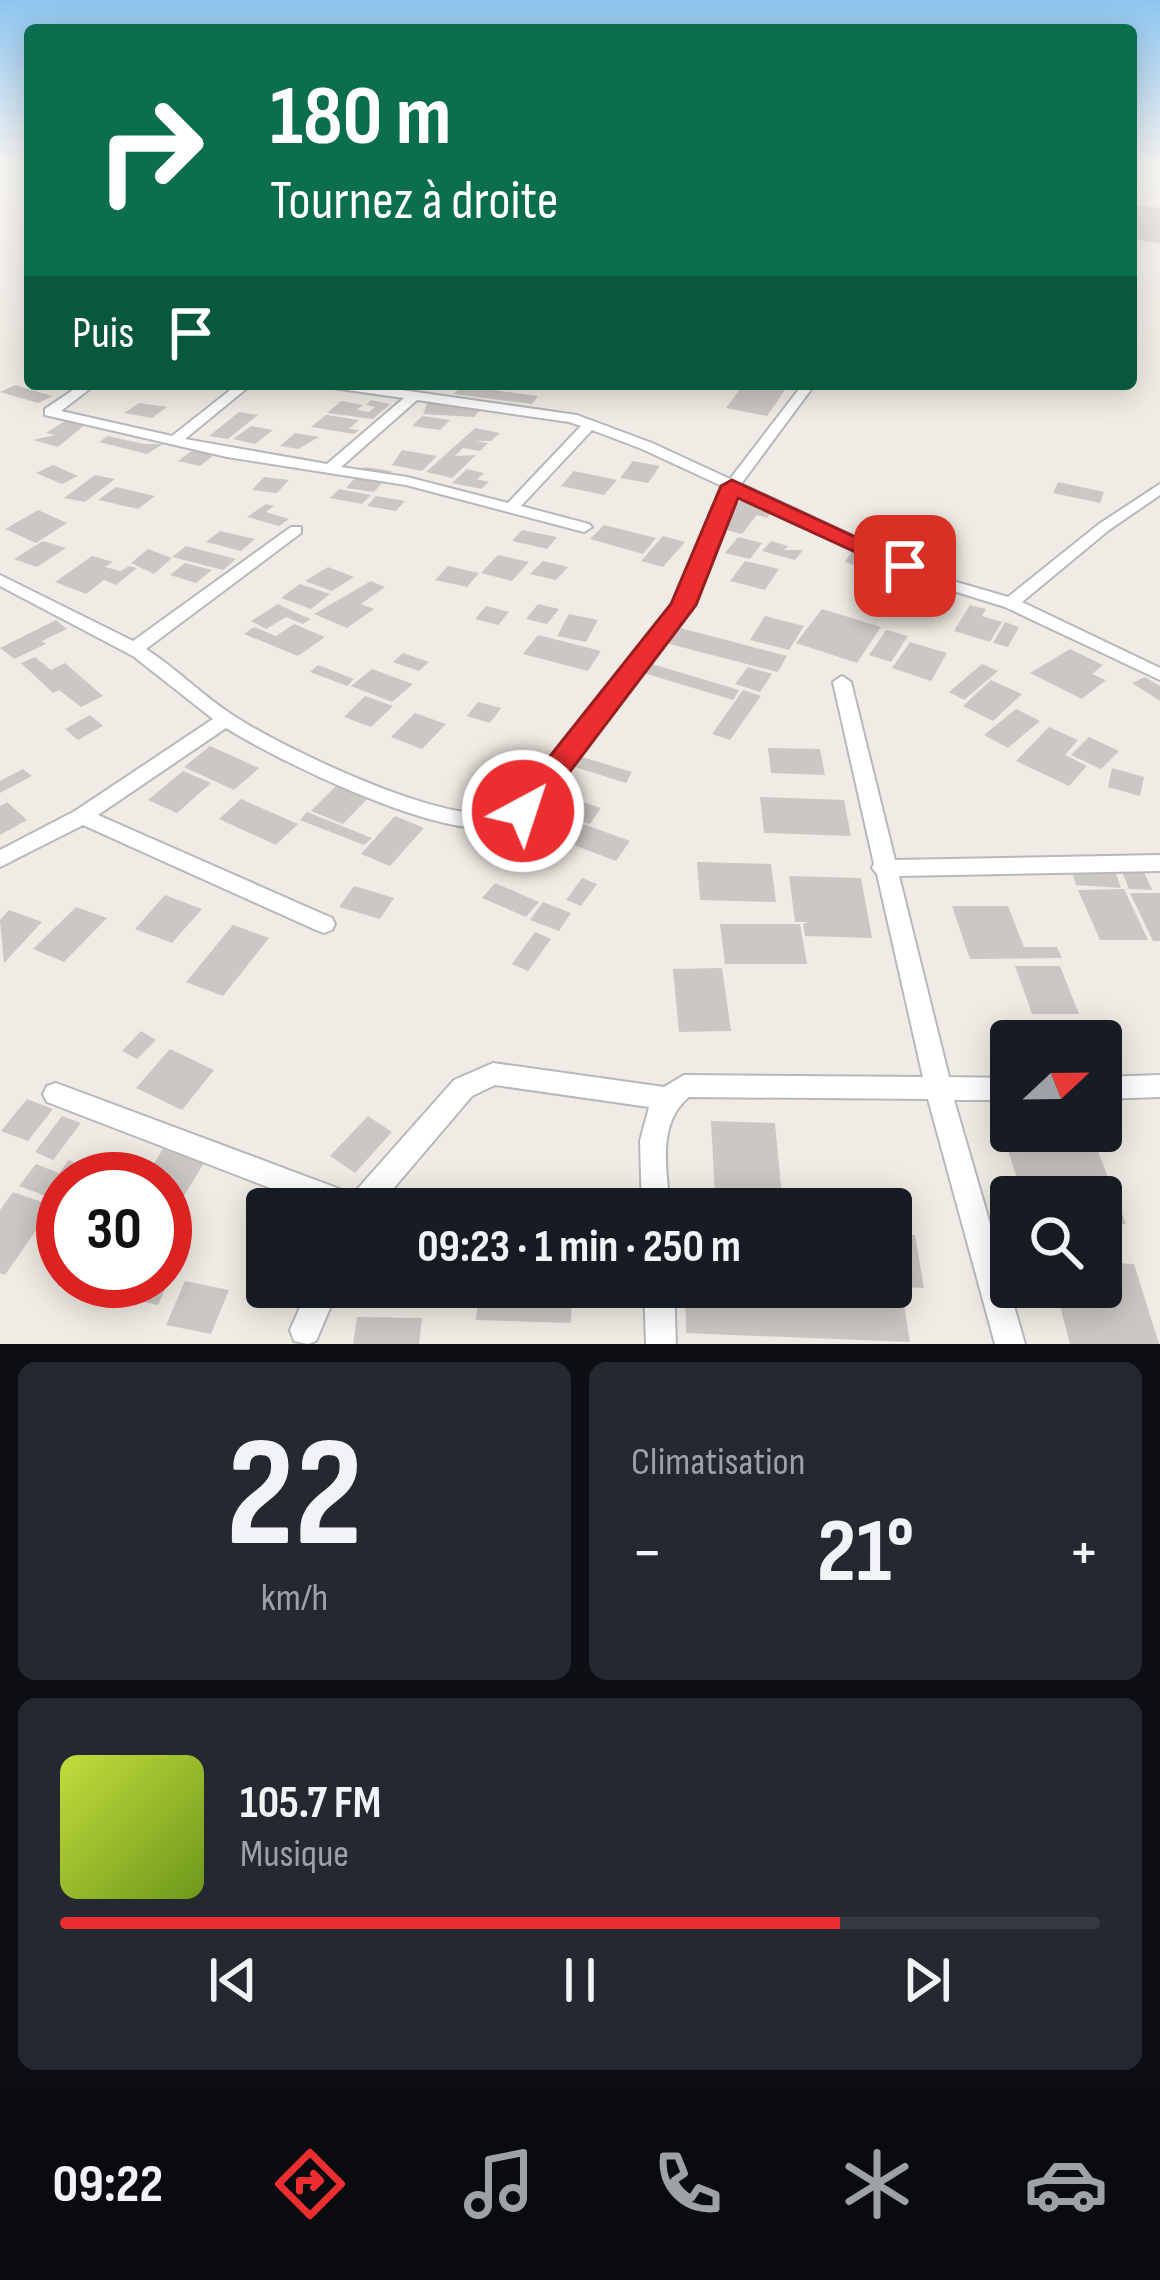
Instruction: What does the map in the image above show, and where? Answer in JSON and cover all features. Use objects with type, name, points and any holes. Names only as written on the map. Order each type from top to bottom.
[{"type":"street","points":[[81,390],[50,412],[173,442],[407,481],[584,527]]},
{"type":"street","points":[[173,442],[238,390]]},
{"type":"street","points":[[378,390],[545,413],[589,425],[940,582],[1011,603],[1160,675]]},
{"type":"street","points":[[0,580],[134,649],[176,676],[225,720],[325,770],[473,821],[523,811],[683,605],[732,486],[804,390]]},
{"type":"street","points":[[329,470],[415,395]]},
{"type":"street","points":[[511,508],[589,425]]},
{"type":"street","points":[[1011,603],[1160,488]]},
{"type":"street","points":[[134,649],[296,530]]},
{"type":"street","points":[[842,682],[939,1091],[1010,1344]]},
{"type":"street","points":[[0,860],[82,816],[225,720]]},
{"type":"street","points":[[82,816],[324,924]]},
{"type":"street","points":[[883,868],[1160,863]]},
{"type":"street","points":[[376,1188],[464,1088],[494,1074],[665,1097],[684,1086],[717,1084],[990,1090]]},
{"type":"street","points":[[1122,1087],[1160,1086]]},
{"type":"street","points":[[56,1094],[303,1188]]},
{"type":"street","points":[[655,1188],[653,1131],[665,1097]]},
{"type":"street","points":[[305,1330],[315,1308]]},
{"type":"street","points":[[659,1308],[661,1344]]},
{"type":"building","points":[[1137,228],[1160,228],[1160,243],[1137,240]]},
{"type":"building","points":[[15,385],[53,396],[38,403],[0,392]]},
{"type":"building","points":[[458,390],[492,390],[538,396],[532,404],[454,394]]},
{"type":"building","points":[[740,390],[785,390],[767,416],[726,408]]},
{"type":"building","points":[[429,399],[483,407],[474,417],[423,414]]},
{"type":"building","points":[[371,400],[390,404],[373,419],[327,413],[341,401],[363,405],[357,410],[369,412],[375,407],[366,405]]},
{"type":"building","points":[[139,403],[167,407],[152,418],[124,413]]},
{"type":"building","points":[[239,412],[258,415],[228,439],[209,436]]},
{"type":"building","points":[[326,415],[359,420],[349,429],[359,430],[354,434],[311,427]]},
{"type":"building","points":[[422,416],[450,420],[440,430],[412,426]]},
{"type":"building","points":[[68,419],[87,423],[58,447],[33,440],[55,435],[46,433]]},
{"type":"building","points":[[251,426],[273,430],[255,444],[233,439]]},
{"type":"building","points":[[475,428],[500,433],[491,441],[475,441],[488,443],[480,451],[463,448],[455,456],[476,455],[452,478],[426,472]]},
{"type":"building","points":[[295,433],[319,437],[298,449],[280,446]]},
{"type":"building","points":[[108,436],[163,444],[147,454],[99,442]]},
{"type":"building","points":[[200,445],[222,449],[200,466],[178,461]]},
{"type":"building","points":[[402,450],[437,456],[422,471],[392,465]]},
{"type":"building","points":[[633,461],[660,466],[648,483],[620,478]]},
{"type":"building","points":[[53,465],[78,476],[62,484],[36,473]]},
{"type":"building","points":[[365,467],[392,471],[374,492],[346,488]]},
{"type":"building","points":[[467,469],[484,473],[477,479],[489,482],[481,489],[452,483]]},
{"type":"building","points":[[574,471],[617,480],[604,495],[561,486]]},
{"type":"building","points":[[95,475],[115,479],[85,502],[64,498]]},
{"type":"building","points":[[264,477],[289,480],[277,493],[252,490]]},
{"type":"building","points":[[1058,482],[1104,492],[1100,503],[1053,493]]},
{"type":"building","points":[[116,487],[155,496],[138,509],[98,500]]},
{"type":"building","points":[[339,489],[371,495],[362,504],[330,498]]},
{"type":"building","points":[[376,496],[405,501],[396,511],[367,506]]},
{"type":"building","points":[[745,496],[778,504],[767,518],[757,515],[742,534],[713,527]]},
{"type":"building","points":[[266,504],[274,506],[266,512],[289,519],[279,526],[247,517]]},
{"type":"building","points":[[38,510],[67,523],[36,543],[5,529]]},
{"type":"building","points":[[604,525],[656,538],[643,554],[590,539]]},
{"type":"building","points":[[522,530],[557,537],[547,549],[512,541]]},
{"type":"building","points":[[220,531],[255,539],[241,551],[206,542]]},
{"type":"building","points":[[663,536],[685,542],[663,567],[641,561]]},
{"type":"building","points":[[738,537],[762,543],[750,559],[725,553]]},
{"type":"building","points":[[43,541],[66,548],[37,567],[14,559]]},
{"type":"building","points":[[771,541],[788,546],[784,550],[803,550],[795,560],[762,551]]},
{"type":"building","points":[[186,546],[236,559],[223,570],[172,557]]},
{"type":"building","points":[[148,549],[172,558],[154,574],[131,563]]},
{"type":"building","points":[[853,550],[880,558],[872,570],[845,562]]},
{"type":"building","points":[[498,555],[529,562],[512,581],[481,573]]},
{"type":"building","points":[[92,556],[113,562],[105,567],[137,568],[116,585],[104,580],[86,594],[55,582]]},
{"type":"building","points":[[543,561],[568,567],[556,580],[530,574]]},
{"type":"building","points":[[745,561],[779,569],[765,590],[730,581]]},
{"type":"building","points":[[185,563],[212,570],[196,583],[170,575]]},
{"type":"building","points":[[448,566],[479,573],[467,587],[435,580]]},
{"type":"building","points":[[328,567],[354,577],[332,591],[305,581]]},
{"type":"building","points":[[371,581],[385,587],[361,604],[374,609],[347,628],[314,614]]},
{"type":"building","points":[[300,584],[330,594],[311,609],[281,598]]},
{"type":"building","points":[[278,604],[311,619],[303,624],[286,617],[266,629],[251,621]]},
{"type":"building","points":[[538,604],[559,609],[547,624],[526,619]]},
{"type":"building","points":[[970,605],[986,609],[982,616],[1002,622],[990,642],[954,631]]},
{"type":"building","points":[[486,606],[509,612],[498,625],[475,619]]},
{"type":"building","points":[[822,609],[881,627],[857,663],[796,643]]},
{"type":"building","points":[[569,614],[598,620],[586,642],[557,636]]},
{"type":"building","points":[[765,616],[804,626],[789,650],[750,640]]},
{"type":"building","points":[[56,620],[67,629],[42,641],[46,644],[14,659],[0,648]]},
{"type":"building","points":[[1005,622],[1019,627],[1008,647],[993,643]]},
{"type":"building","points":[[294,624],[325,637],[298,656],[244,634],[254,627],[276,636]]},
{"type":"building","points":[[673,626],[787,656],[778,672],[662,642]]},
{"type":"building","points":[[886,630],[908,636],[891,662],[869,655]]},
{"type":"building","points":[[538,635],[601,651],[588,671],[523,654]]},
{"type":"building","points":[[910,642],[947,653],[931,681],[892,668]]},
{"type":"building","points":[[1070,649],[1103,665],[1092,674],[1106,680],[1082,699],[1030,673]]},
{"type":"building","points":[[403,653],[429,662],[419,671],[393,662]]},
{"type":"building","points":[[35,657],[51,670],[65,663],[103,696],[81,707],[59,690],[53,693],[21,663]]},
{"type":"building","points":[[642,661],[739,690],[733,700],[634,670]]},
{"type":"building","points":[[982,664],[998,671],[964,700],[949,692]]},
{"type":"building","points":[[318,665],[354,679],[347,686],[310,672]]},
{"type":"building","points":[[748,667],[772,674],[760,692],[735,684]]},
{"type":"building","points":[[372,669],[413,684],[392,702],[351,686]]},
{"type":"building","points":[[1145,677],[1160,686],[1160,701],[1132,683]]},
{"type":"building","points":[[991,680],[1022,694],[993,721],[963,706]]},
{"type":"building","points":[[743,690],[761,696],[730,740],[712,734]]},
{"type":"building","points":[[365,696],[393,706],[371,727],[344,717]]},
{"type":"building","points":[[478,702],[501,708],[490,723],[467,716]]},
{"type":"building","points":[[1016,709],[1040,721],[1008,748],[984,735]]},
{"type":"building","points":[[415,713],[446,724],[422,749],[391,737]]},
{"type":"building","points":[[90,715],[103,726],[78,740],[65,729]]},
{"type":"building","points":[[1049,727],[1078,740],[1065,755],[1087,766],[1069,786],[1016,761]]},
{"type":"building","points":[[1089,737],[1119,751],[1101,769],[1071,755]]},
{"type":"building","points":[[210,746],[259,768],[234,790],[184,767]]},
{"type":"building","points":[[768,748],[820,749],[825,775],[771,773]]},
{"type":"building","points":[[579,756],[632,772],[626,783],[572,766]]},
{"type":"building","points":[[1112,768],[1144,777],[1140,796],[1108,787]]},
{"type":"building","points":[[23,769],[32,776],[0,793],[0,781]]},
{"type":"building","points":[[183,771],[211,783],[177,813],[148,800]]},
{"type":"building","points":[[339,783],[371,795],[343,824],[311,811]]},
{"type":"building","points":[[549,792],[571,799],[560,814],[538,807]]},
{"type":"building","points":[[760,797],[844,800],[851,836],[764,833]]},
{"type":"building","points":[[241,799],[298,824],[276,845],[219,819]]},
{"type":"building","points":[[577,800],[601,808],[590,824],[566,816]]},
{"type":"building","points":[[7,802],[27,820],[0,835],[0,806]]},
{"type":"building","points":[[307,812],[372,838],[364,845],[300,820]]},
{"type":"building","points":[[395,816],[424,828],[390,866],[361,854]]},
{"type":"building","points":[[564,817],[630,841],[616,861],[550,836]]},
{"type":"building","points":[[697,862],[771,864],[776,902],[700,900]]},
{"type":"building","points":[[1070,865],[1114,868],[1121,888],[1076,885]]},
{"type":"building","points":[[1121,869],[1143,870],[1152,890],[1129,889]]},
{"type":"building","points":[[789,876],[861,878],[872,938],[805,936],[803,924],[808,922],[795,922]]},
{"type":"building","points":[[582,878],[597,884],[581,906],[566,900]]},
{"type":"building","points":[[495,883],[539,902],[526,917],[482,898]]},
{"type":"building","points":[[354,886],[394,898],[380,919],[339,907]]},
{"type":"building","points":[[1124,889],[1148,940],[1100,940],[1078,890]]},
{"type":"building","points":[[1130,893],[1160,893],[1160,941],[1153,941]]},
{"type":"building","points":[[165,895],[202,909],[172,943],[135,929]]},
{"type":"building","points":[[543,902],[571,913],[559,931],[530,920]]},
{"type":"building","points":[[952,906],[1008,906],[1024,947],[1057,947],[1062,958],[970,959]]},
{"type":"building","points":[[76,907],[107,918],[64,962],[33,949]]},
{"type":"building","points":[[9,910],[42,922],[4,963],[0,920]]},
{"type":"building","points":[[720,924],[800,924],[807,964],[725,964]]},
{"type":"building","points":[[233,925],[269,938],[223,996],[186,982]]},
{"type":"building","points":[[535,932],[551,939],[528,971],[512,964]]},
{"type":"building","points":[[1015,966],[1060,966],[1079,1014],[1032,1014]]},
{"type":"building","points":[[722,968],[731,1031],[679,1032],[673,969]]},
{"type":"building","points":[[141,1031],[156,1040],[137,1059],[122,1051]]},
{"type":"building","points":[[170,1049],[214,1070],[182,1110],[136,1088]]},
{"type":"building","points":[[27,1099],[53,1109],[28,1141],[1,1131]]},
{"type":"building","points":[[62,1116],[81,1123],[59,1152],[35,1152]]},
{"type":"building","points":[[368,1116],[392,1132],[355,1173],[330,1156]]},
{"type":"building","points":[[711,1121],[775,1123],[781,1188],[715,1188]]},
{"type":"building","points":[[1009,1152],[1098,1152],[1107,1176],[1016,1176]]},
{"type":"building","points":[[192,1159],[204,1163],[192,1183]]},
{"type":"building","points":[[36,1164],[36,1192],[19,1186]]},
{"type":"building","points":[[13,1192],[36,1200],[36,1230],[5,1275],[0,1273],[0,1210]]},
{"type":"building","points":[[912,1235],[915,1235],[924,1288],[912,1287]]},
{"type":"building","points":[[1122,1263],[1134,1264],[1159,1344],[1070,1344],[1061,1308],[1122,1308]]},
{"type":"building","points":[[192,1282],[229,1290],[211,1334],[166,1325],[173,1308],[192,1308]]},
{"type":"building","points":[[477,1308],[571,1308],[571,1323],[476,1320]]},
{"type":"building","points":[[685,1308],[904,1308],[910,1342],[686,1333]]},
{"type":"building","points":[[357,1317],[422,1318],[419,1344],[353,1344]]},
{"type":"route","points":[[523,811],[683,605],[732,486],[905,566]]}]
